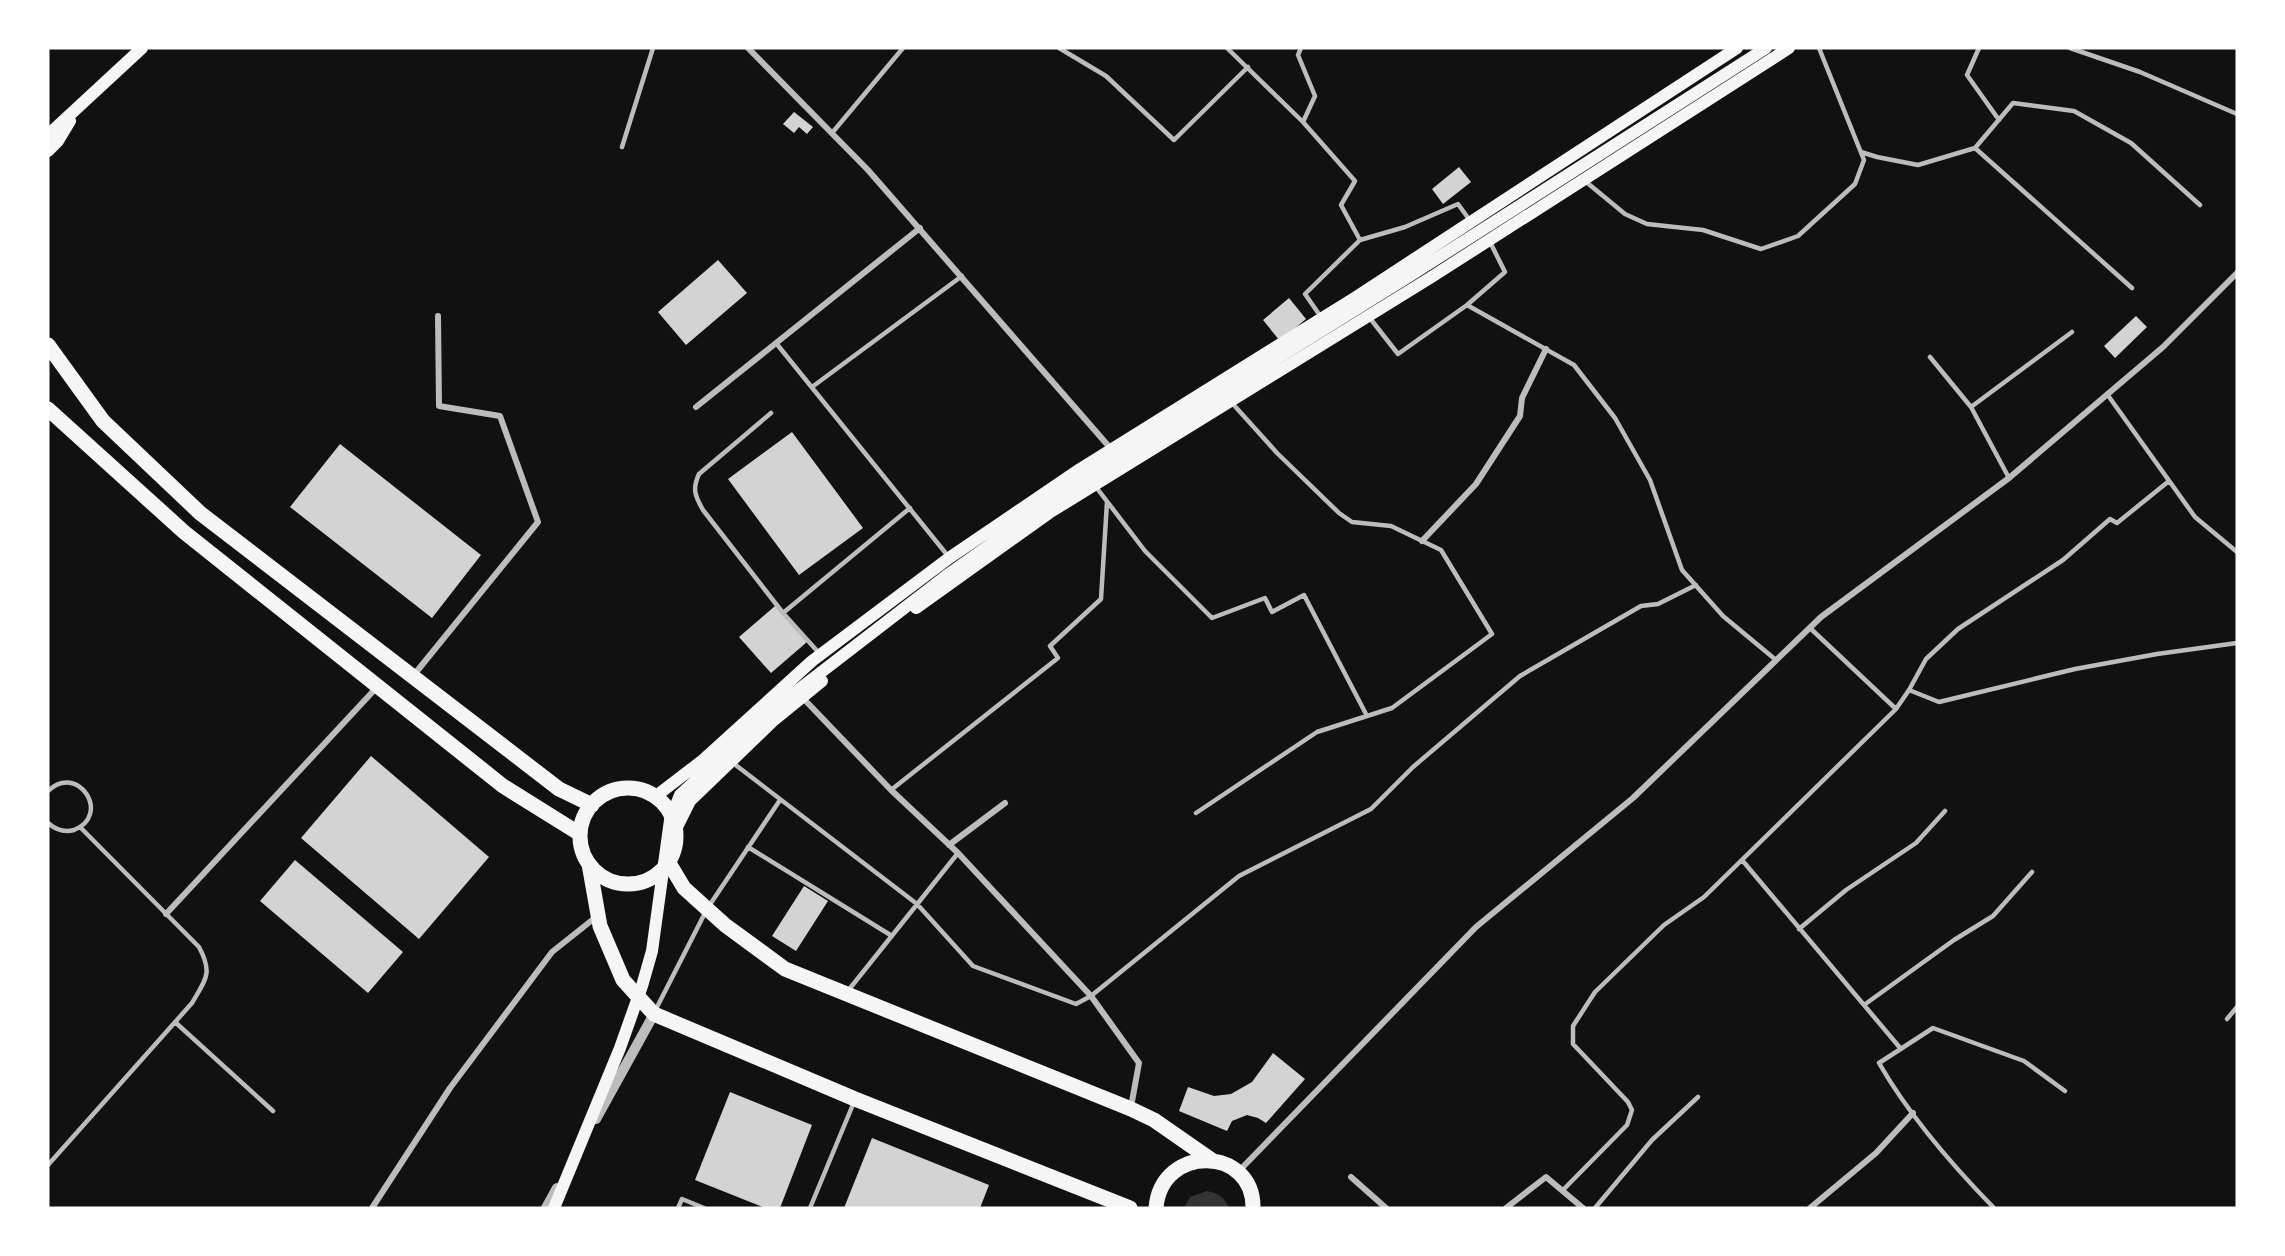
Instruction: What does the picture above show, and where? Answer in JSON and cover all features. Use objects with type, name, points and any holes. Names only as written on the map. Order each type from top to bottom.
[{"type":"main road","points":[[48,135],[142,48]]},
{"type":"main road","points":[[656,796],[703,760],[820,655],[950,558],[1080,469],[1356,297],[1737,48]]},
{"type":"main road","points":[[554,1208],[620,1048],[642,986],[652,951],[670,820],[680,795],[776,706],[946,576],[1079,482],[1766,48]]},
{"type":"main road","points":[[589,864],[601,875],[615,882],[637,884],[656,876],[669,863],[676,846],[677,827],[690,801],[774,720],[895,623],[1049,513],[1489,240],[1789,48]]},
{"type":"main road","points":[[48,151],[58,141],[76,110]]},
{"type":"main road","points":[[48,345],[103,421],[200,513],[559,789],[592,805]]},
{"type":"main road","points":[[48,409],[184,532],[503,786],[580,834]]},
{"type":"main road","points":[[253,587],[268,565]]},
{"type":"main road","points":[[677,827],[670,811],[656,796],[637,788],[620,788],[603,794],[588,807],[580,826],[580,844],[589,864],[600,926],[623,980],[654,1014],[855,1099],[1130,1208]]},
{"type":"main road","points":[[669,863],[684,888],[725,926],[785,969],[844,995],[1131,1108],[1154,1120],[1213,1161]]},
{"type":"main road","points":[[1156,1208],[1157,1199],[1170,1174],[1179,1167],[1197,1161],[1213,1161],[1227,1165],[1237,1172],[1247,1184],[1254,1206]]},
{"type":"street","points":[[748,48],[832,133],[920,228],[1126,466]]},
{"type":"street","points":[[696,407],[920,228]]},
{"type":"street","points":[[1237,1172],[1476,927],[1633,798],[1821,617],[2009,478],[2163,346],[2237,273]]},
{"type":"street","points":[[412,676],[538,522],[500,416],[438,405],[438,316]]},
{"type":"street","points":[[1422,541],[1476,484],[1508,436],[1520,416],[1522,398],[1546,349]]},
{"type":"street","points":[[786,684],[891,790],[958,853],[1091,996],[1139,1063],[1131,1108]]},
{"type":"street","points":[[166,914],[378,686]]},
{"type":"street","points":[[949,845],[1005,803]]},
{"type":"street","points":[[372,1208],[450,1088],[552,952],[599,915]]},
{"type":"street","points":[[546,1208],[654,1014]]},
{"type":"street","points":[[1810,1208],[1876,1153],[1913,1113]]},
{"type":"street","points":[[1351,1177],[1386,1208]]},
{"type":"street","points":[[1506,1208],[1546,1177],[1583,1208]]},
{"type":"lane","points":[[622,147],[653,48]]},
{"type":"lane","points":[[832,133],[903,48]]},
{"type":"lane","points":[[1059,48],[1106,76],[1174,140],[1248,67]]},
{"type":"lane","points":[[1227,48],[1303,122],[1355,182],[1341,205],[1360,240]]},
{"type":"lane","points":[[1301,48],[1298,55],[1315,96],[1303,122]]},
{"type":"lane","points":[[1583,180],[1625,214],[1647,224],[1703,230],[1761,249],[1798,236],[1855,184],[1864,160],[1819,48]]},
{"type":"lane","points":[[1979,48],[1967,75],[1999,120]]},
{"type":"lane","points":[[2070,48],[2140,72],[2237,114]]},
{"type":"lane","points":[[1861,152],[1918,165],[1975,148],[2013,103],[2074,111],[2131,143],[2200,205]]},
{"type":"lane","points":[[1975,148],[2132,288]]},
{"type":"lane","points":[[1334,337],[1305,294],[1360,240],[1405,227],[1458,204],[1471,222]]},
{"type":"lane","points":[[1356,297],[1398,354],[1467,305],[1505,272],[1489,240]]},
{"type":"lane","points":[[812,387],[962,276]]},
{"type":"lane","points":[[1467,305],[1574,365],[1615,418],[1650,480],[1682,570],[1723,616],[1776,660]]},
{"type":"lane","points":[[1971,407],[2072,332]]},
{"type":"lane","points":[[776,343],[950,558]]},
{"type":"lane","points":[[1930,357],[1971,407],[2009,478]]},
{"type":"lane","points":[[2107,394],[2195,517],[2237,552]]},
{"type":"lane","points":[[1196,813],[1317,732],[1392,708],[1492,634],[1441,550],[1390,526],[1352,522],[1339,513],[1277,453],[1230,401]]},
{"type":"lane","points":[[771,413],[699,474],[694,485],[695,497],[783,613],[820,655]]},
{"type":"lane","points":[[1080,469],[1095,485],[1145,551],[1212,618],[1264,598],[1272,612],[1304,595],[1367,716]]},
{"type":"lane","points":[[1562,1191],[1627,1125],[1632,1110],[1628,1102],[1573,1044],[1573,1026],[1595,992],[1664,925],[1704,897],[1896,709],[1926,659],[1958,629],[2063,560],[2110,519],[2117,523],[2169,481]]},
{"type":"lane","points":[[891,790],[1058,658],[1050,646],[1101,598],[1107,501]]},
{"type":"lane","points":[[783,613],[910,508]]},
{"type":"lane","points":[[730,761],[917,904],[973,966],[1076,1004],[1091,996],[1239,876],[1371,808],[1413,767],[1520,676],[1641,606],[1658,604],[1696,585]]},
{"type":"lane","points":[[1810,628],[1896,709]]},
{"type":"lane","points":[[1909,690],[1939,702],[2075,669],[2157,654],[2237,643]]},
{"type":"lane","points":[[48,791],[53,786],[72,783],[87,793],[91,803],[86,822],[80,827],[70,831],[61,831],[48,823]]},
{"type":"lane","points":[[654,1014],[707,909],[780,800]]},
{"type":"lane","points":[[1799,929],[1846,890],[1916,843],[1945,811]]},
{"type":"lane","points":[[48,1165],[192,1003],[207,977],[208,964],[199,947],[80,827]]},
{"type":"lane","points":[[748,847],[892,936]]},
{"type":"lane","points":[[844,995],[958,853]]},
{"type":"lane","points":[[1742,860],[1901,1049]]},
{"type":"lane","points":[[1864,1005],[1953,940],[1993,916],[2032,872]]},
{"type":"lane","points":[[2227,1018],[2237,1007]]},
{"type":"lane","points":[[175,1022],[273,1111]]},
{"type":"lane","points":[[1994,1208],[1952,1164],[1893,1088],[1879,1064],[1933,1028],[2024,1061],[2065,1091]]},
{"type":"lane","points":[[1595,1208],[1652,1140],[1698,1096]]},
{"type":"lane","points":[[810,1208],[855,1099]]},
{"type":"lane","points":[[678,1208],[682,1198],[704,1208]]},
{"type":"shaded area","points":[[1207,1191],[1221,1196],[1229,1208],[1184,1208],[1190,1197]]},
{"type":"building","points":[[794,112],[813,127],[807,134],[799,127],[794,133],[783,124]]},
{"type":"building","points":[[1459,167],[1471,182],[1443,204],[1432,189]]},
{"type":"building","points":[[718,260],[747,293],[686,345],[658,312]]},
{"type":"building","points":[[1289,298],[1306,319],[1280,341],[1263,320]]},
{"type":"building","points":[[2136,316],[2147,327],[2115,358],[2104,346]]},
{"type":"building","points":[[792,432],[863,528],[799,575],[728,479]]},
{"type":"building","points":[[340,444],[481,555],[432,618],[290,507]]},
{"type":"building","points":[[775,606],[807,642],[771,673],[739,637]]},
{"type":"building","points":[[371,756],[489,857],[419,939],[301,838]]},
{"type":"building","points":[[295,860],[403,952],[368,993],[260,901]]},
{"type":"building","points":[[804,886],[828,901],[796,951],[772,936]]},
{"type":"building","points":[[1273,1053],[1305,1079],[1266,1123],[1247,1115],[1232,1121],[1227,1131],[1179,1111],[1188,1087],[1214,1096],[1231,1094],[1252,1082]]},
{"type":"building","points":[[730,1092],[812,1125],[780,1208],[765,1208],[695,1180]]},
{"type":"building","points":[[872,1138],[989,1185],[980,1208],[844,1208]]}]
